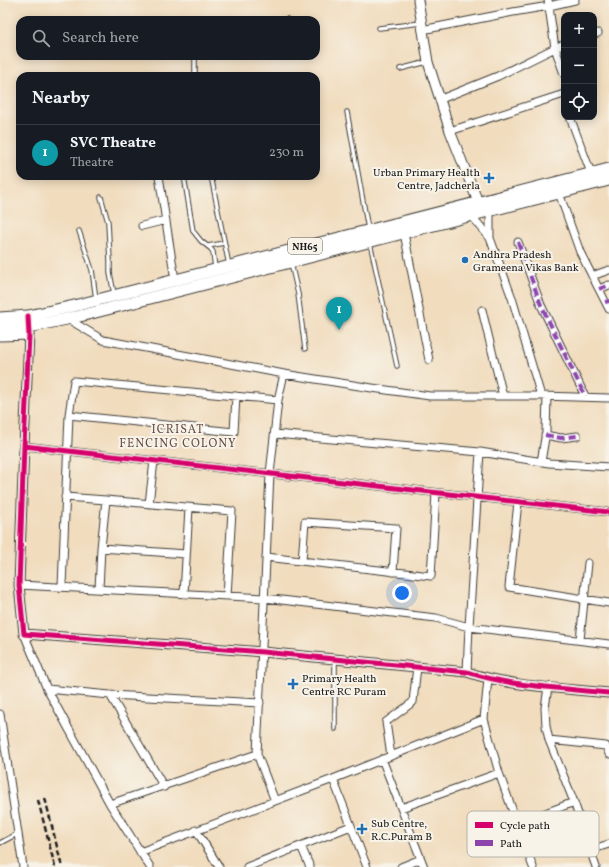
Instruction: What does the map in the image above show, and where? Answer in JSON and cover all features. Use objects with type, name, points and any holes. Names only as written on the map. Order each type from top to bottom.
[{"type":"highway","name":"NH65","points":[[0,330],[68,319],[268,262],[369,230],[609,169]]},
{"type":"highway","name":"NH65","points":[[0,318],[29,326],[97,300],[215,269],[268,262],[291,262],[609,180]]},
{"type":"street","points":[[418,0],[428,62],[450,131],[478,202]]},
{"type":"street","points":[[422,27],[513,12],[549,3],[575,0]]},
{"type":"street","points":[[549,3],[555,48],[561,65]]},
{"type":"street","points":[[441,99],[498,76],[561,45]]},
{"type":"street","points":[[450,131],[561,95]]},
{"type":"street","points":[[571,120],[590,173]]},
{"type":"street","points":[[160,180],[175,280]]},
{"type":"street","points":[[559,193],[580,252],[599,290],[607,302],[609,309]]},
{"type":"street","points":[[490,211],[490,238],[512,298],[544,396],[545,435],[541,462]]},
{"type":"street","points":[[471,216],[490,238]]},
{"type":"street","points":[[142,226],[166,220]]},
{"type":"street","points":[[404,233],[429,360]]},
{"type":"street","points":[[518,242],[542,304],[585,396]]},
{"type":"street","points":[[592,276],[609,270]]},
{"type":"street","points":[[599,290],[609,286]]},
{"type":"street","points":[[482,310],[503,396]]},
{"type":"street","points":[[68,319],[104,340],[284,374],[430,396],[585,396],[609,398]]},
{"type":"street","points":[[0,336],[29,326],[19,585],[24,634],[47,690],[110,804],[150,867]]},
{"type":"street","points":[[275,800],[257,754],[263,652],[270,474],[278,400],[284,374]]},
{"type":"street","points":[[62,587],[69,415],[74,381],[278,400]]},
{"type":"street","points":[[69,415],[234,432],[236,396]]},
{"type":"street","points":[[275,434],[480,452],[541,462],[609,467]]},
{"type":"street","points":[[545,435],[561,438],[577,436]]},
{"type":"street","points":[[24,446],[609,512]]},
{"type":"street","points":[[467,672],[476,497],[480,452]]},
{"type":"street","points":[[149,504],[154,461]]},
{"type":"street","points":[[266,557],[431,576],[436,493]]},
{"type":"street","points":[[65,497],[232,511],[227,596]]},
{"type":"street","points":[[99,589],[101,548],[106,500]]},
{"type":"street","points":[[518,502],[509,587],[609,603]]},
{"type":"street","points":[[184,594],[189,508]]},
{"type":"street","points":[[302,561],[305,522],[396,528],[393,572]]},
{"type":"street","points":[[101,548],[186,554]]},
{"type":"street","points":[[580,640],[588,562]]},
{"type":"street","points":[[19,585],[264,598],[436,618],[469,627],[609,644]]},
{"type":"street","points":[[24,634],[263,652],[467,672],[488,679],[609,693]]},
{"type":"street","points":[[391,756],[386,722],[413,702],[417,667]]},
{"type":"street","points":[[488,679],[484,719],[499,773],[512,811]]},
{"type":"street","points":[[548,687],[545,708],[546,726],[549,740],[577,811]]},
{"type":"street","points":[[47,690],[260,703]]},
{"type":"street","points":[[110,695],[164,787]]},
{"type":"street","points":[[0,714],[23,867]]},
{"type":"street","points":[[140,852],[333,779],[484,719]]},
{"type":"street","points":[[549,740],[606,746],[609,754]]},
{"type":"street","points":[[110,804],[164,787],[257,754]]},
{"type":"street","points":[[382,759],[424,867]]},
{"type":"street","points":[[401,808],[499,773]]},
{"type":"street","points":[[333,779],[367,867]]},
{"type":"street","points":[[551,811],[574,802]]},
{"type":"street","points":[[247,867],[351,826]]},
{"type":"street","points":[[196,830],[219,867]]},
{"type":"street","points":[[599,847],[609,844]]},
{"type":"street","points":[[301,846],[310,867]]},
{"type":"street","points":[[529,857],[533,867]]},
{"type":"street","points":[[592,857],[596,867]]},
{"type":"street","points":[[401,867],[421,859]]},
{"type":"lane","points":[[379,28],[422,27]]},
{"type":"lane","points":[[195,60],[195,72]]},
{"type":"lane","points":[[400,70],[428,62]]},
{"type":"lane","points":[[347,112],[369,230]]},
{"type":"lane","points":[[185,180],[194,231],[201,241],[213,252],[215,269]]},
{"type":"lane","points":[[212,180],[229,266]]},
{"type":"lane","points":[[101,197],[108,222],[110,273],[114,296]]},
{"type":"lane","points":[[79,231],[92,270],[97,300]]},
{"type":"lane","points":[[369,242],[397,366]]},
{"type":"lane","points":[[208,246],[224,243]]},
{"type":"lane","points":[[291,262],[298,294],[305,349]]},
{"type":"lane","points":[[335,659],[335,729]]},
{"type":"lane","points":[[0,843],[18,833]]},
{"type":"railway","points":[[45,798],[62,867]]},
{"type":"railway","points":[[38,800],[55,867]]},
{"type":"marked path","points":[[518,242],[541,305],[585,396]]},
{"type":"marked path","points":[[599,289],[609,285]]},
{"type":"marked path","points":[[605,302],[609,301]]},
{"type":"marked path","points":[[545,435],[561,438],[577,436]]},
{"type":"cycle path","points":[[28,316],[29,335],[19,585],[24,634],[263,652],[467,672],[519,684],[609,693]]},
{"type":"cycle path","points":[[24,446],[609,512]]},
{"type":"place","name":"Urban Primary Health Centre, Jadcherla","points":[[489,178]]},
{"type":"place","name":"Andhra Pradesh Grameena Vikas Bank","points":[[465,260]]},
{"type":"place","name":"SVC Theatre","points":[[339,330]]},
{"type":"place","name":"Primary Health Centre RC Puram","points":[[293,684]]},
{"type":"place","name":"Sub Centre, R.C.Puram B","points":[[362,829]]},
{"type":"district","name":"ICRISAT FENCING COLONY","points":[[178,436]]}]
